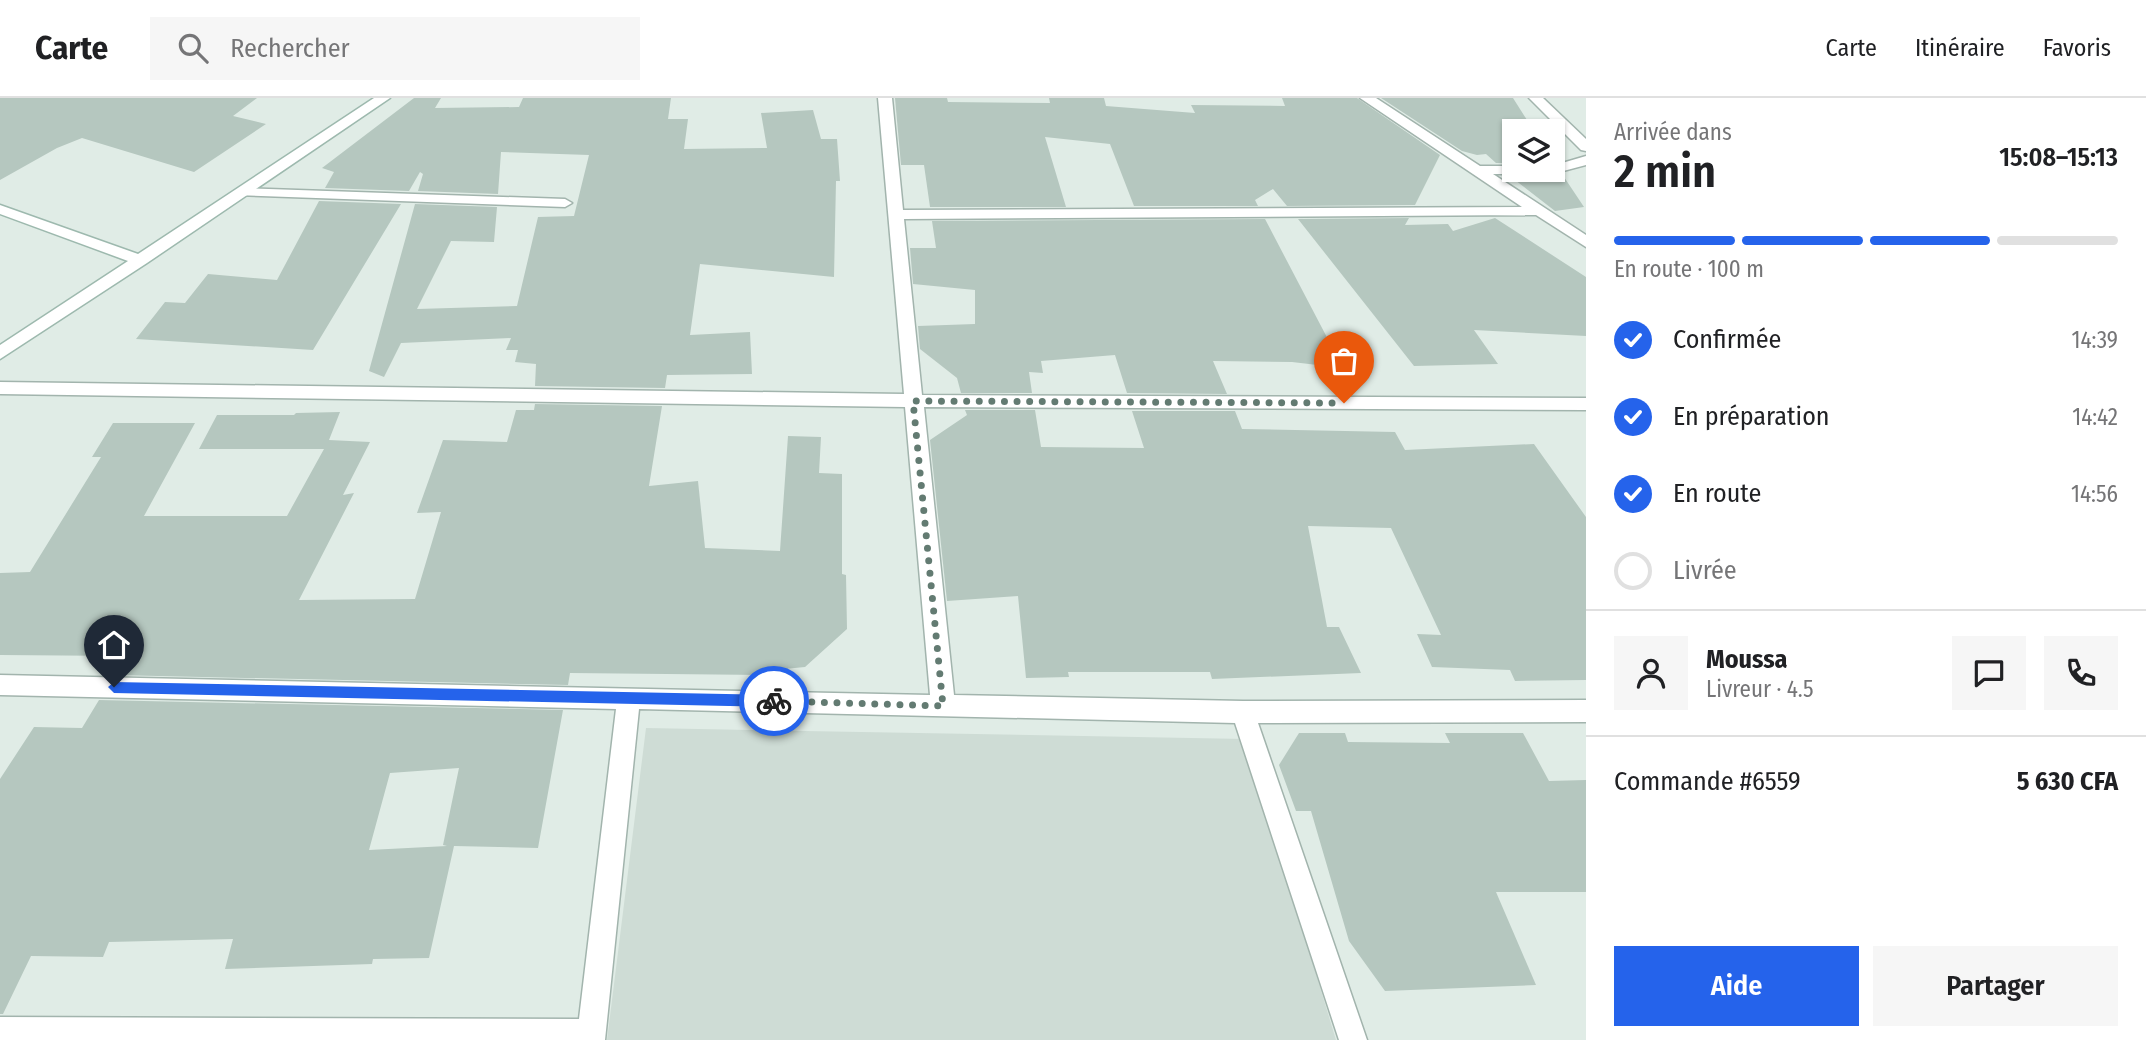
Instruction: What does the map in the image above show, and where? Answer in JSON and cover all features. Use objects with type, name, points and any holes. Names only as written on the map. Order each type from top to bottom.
[{"type":"street","points":[[0,353],[383,98]]},
{"type":"street","points":[[885,98],[943,706]]},
{"type":"street","points":[[1367,98],[1586,242]]},
{"type":"street","points":[[1536,98],[1586,147]]},
{"type":"street","points":[[1565,168],[1586,160]]},
{"type":"street","points":[[1475,170],[1502,170]]},
{"type":"street","points":[[240,192],[565,203]]},
{"type":"street","points":[[0,209],[141,260]]},
{"type":"street","points":[[896,215],[1537,211]]},
{"type":"street","points":[[0,388],[913,401],[1586,404]]},
{"type":"street","points":[[0,685],[1243,712],[1586,711]]},
{"type":"street","points":[[0,1031],[592,1036],[629,697]]},
{"type":"street","points":[[1243,712],[1353,1040]]},
{"type":"shaded area","points":[[646,728],[1245,739],[1336,1040],[607,1040]]},
{"type":"building","points":[[0,98],[257,98],[233,116],[266,124],[194,172],[82,138],[57,148],[0,180]]},
{"type":"building","points":[[414,98],[441,98],[435,108],[519,107],[523,98],[671,98],[668,119],[688,119],[684,149],[767,148],[761,113],[813,110],[821,139],[837,139],[840,181],[836,181],[834,277],[700,264],[690,335],[750,332],[752,374],[667,375],[665,388],[535,386],[536,364],[515,362],[518,350],[506,350],[511,338],[401,343],[384,377],[369,371],[415,204],[497,207],[494,242],[451,241],[417,309],[517,306],[538,217],[574,216],[589,155],[501,152],[498,194],[418,191],[423,174],[420,172],[409,191],[325,188],[334,172],[322,168]]},
{"type":"building","points":[[895,98],[947,98],[948,102],[1050,103],[1049,98],[1104,98],[1106,106],[1195,113],[1191,105],[1285,106],[1282,98],[1357,98],[1440,155],[1415,205],[1287,206],[1273,189],[1255,200],[1258,206],[1134,206],[1110,144],[1045,137],[1066,207],[930,207],[924,165],[901,165]]},
{"type":"building","points":[[1381,98],[1513,98],[1526,119],[1502,119],[1502,163],[1496,163],[1486,154],[1477,155],[1462,151]]},
{"type":"building","points":[[1565,178],[1584,207],[1555,211],[1517,182],[1565,182]]},
{"type":"building","points":[[319,201],[401,204],[313,350],[136,339],[165,302],[185,303],[208,274],[277,280]]},
{"type":"building","points":[[1409,218],[1405,225],[1448,224],[1453,231],[1495,218],[1586,277],[1586,336],[1474,330],[1498,364],[1414,366],[1298,219]]},
{"type":"building","points":[[1265,219],[1343,368],[1292,362],[1213,361],[1227,394],[1127,393],[1115,355],[1041,361],[1043,373],[1029,372],[1032,393],[961,393],[957,378],[920,349],[918,326],[975,324],[975,290],[913,284],[910,248],[936,248],[932,221]]},
{"type":"building","points":[[535,404],[662,406],[649,486],[698,481],[705,548],[780,551],[788,436],[821,437],[819,473],[842,474],[842,574],[846,575],[847,629],[805,667],[774,670],[774,675],[570,673],[568,685],[114,675],[125,656],[0,655],[0,573],[30,572],[101,457],[92,457],[113,423],[195,423],[144,516],[287,516],[324,449],[199,449],[217,415],[340,412],[329,440],[370,442],[343,495],[354,493],[299,600],[415,599],[441,512],[417,513],[443,440],[507,442],[516,410],[534,410]]},
{"type":"building","points":[[965,410],[1035,410],[1041,447],[1144,448],[1132,411],[1235,411],[1242,429],[1395,432],[1405,450],[1534,444],[1586,517],[1586,680],[1515,681],[1510,670],[1432,667],[1417,634],[1441,635],[1391,528],[1308,526],[1327,627],[1339,627],[1361,673],[1212,679],[1210,672],[1068,672],[1069,677],[1026,678],[1018,596],[947,601],[930,440],[967,415]]},
{"type":"building","points":[[99,700],[563,710],[538,848],[454,846],[429,958],[373,959],[372,964],[225,969],[233,939],[109,942],[103,957],[31,956],[3,1014],[0,1014],[0,779],[34,727],[82,728]],"holes":[[[459,768],[443,845],[447,846],[369,850],[390,773]]]},
{"type":"building","points":[[1299,733],[1345,733],[1348,742],[1450,743],[1445,733],[1523,733],[1549,781],[1586,780],[1586,892],[1496,892],[1536,985],[1385,991],[1349,941],[1311,811],[1296,811],[1279,765]]},
{"type":"way so far","points":[[774,701],[943,706],[913,401],[1344,403]]},
{"type":"route","points":[[114,687],[774,701]]}]
